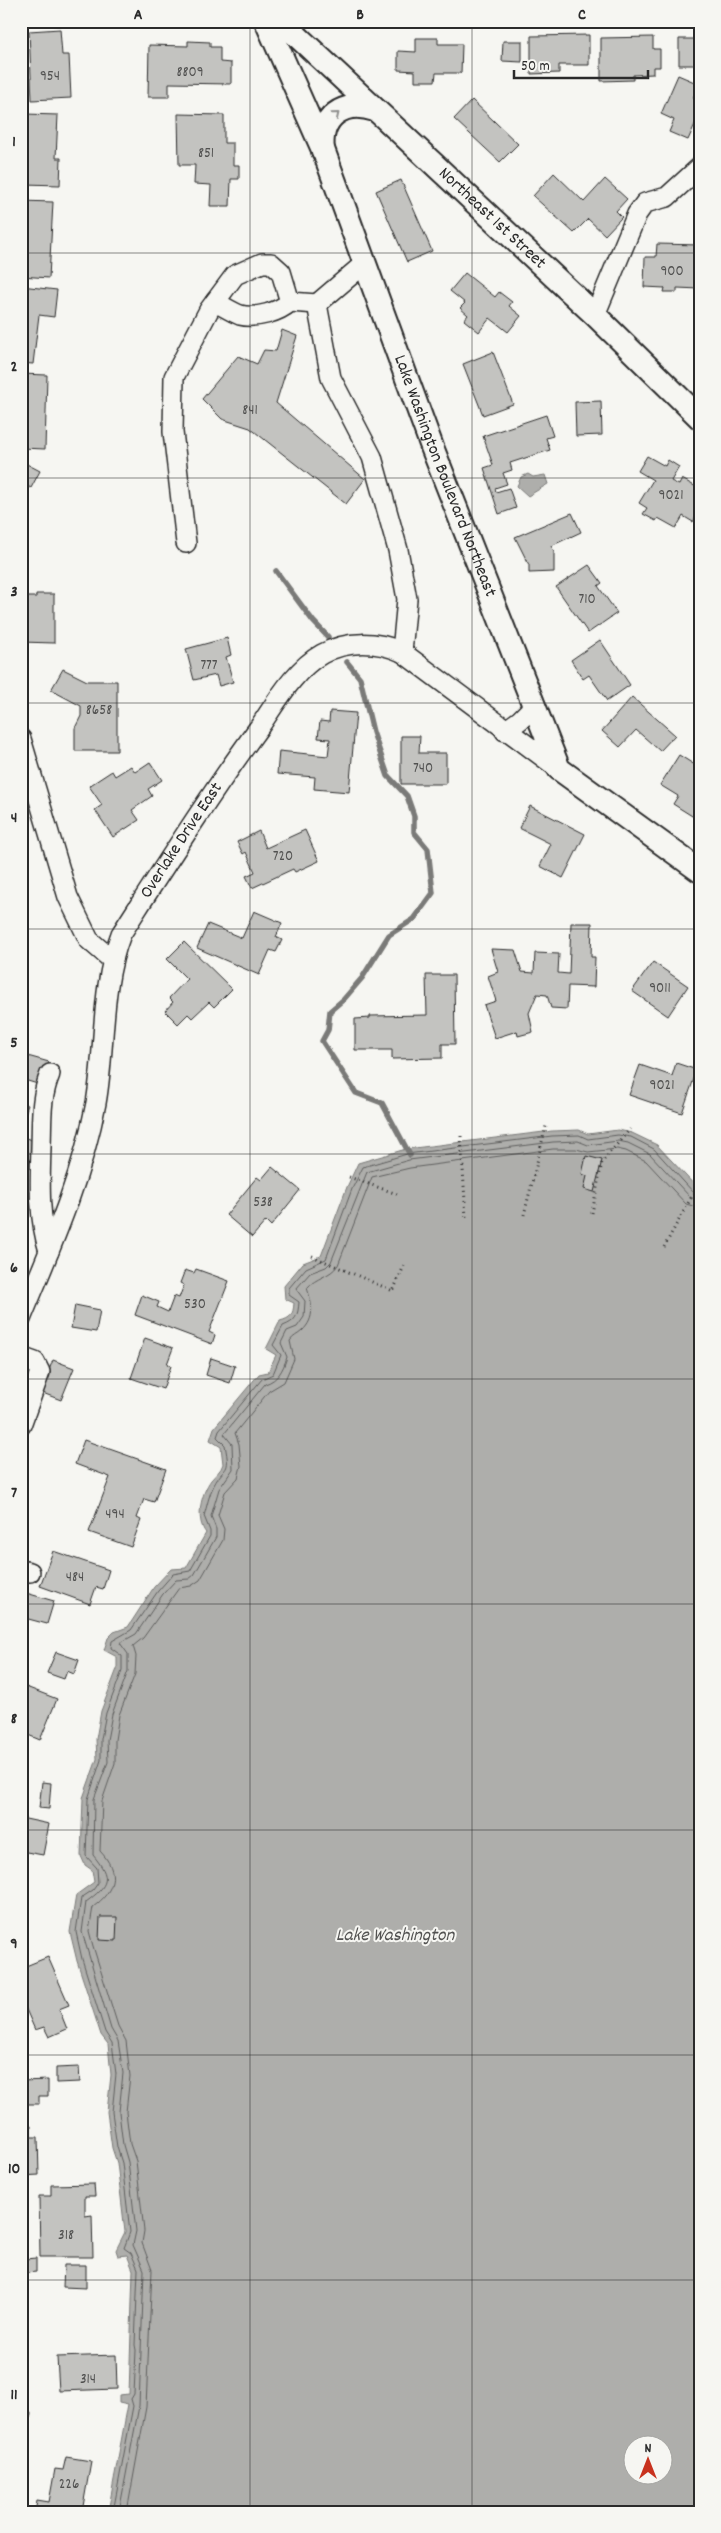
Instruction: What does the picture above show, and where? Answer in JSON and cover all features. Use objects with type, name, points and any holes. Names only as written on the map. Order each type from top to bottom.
[{"type":"main road","name":"Lake Washington Boulevard Northeast","points":[[266,21],[324,152],[432,448],[559,769]]},
{"type":"main road","name":"Northeast 1st Street","points":[[281,21],[595,315],[700,418]]},
{"type":"main road","points":[[324,152],[322,140],[325,128],[331,118],[340,110],[350,106],[364,106],[375,110]]},
{"type":"main road","points":[[559,769],[700,871]]},
{"type":"street","points":[[595,315],[637,214],[645,203],[667,197],[700,167]]},
{"type":"street","points":[[186,543],[173,432],[174,377],[215,302],[235,275],[262,263],[271,263],[281,272],[290,302]]},
{"type":"street","points":[[215,302],[240,314],[254,315],[282,308],[290,302],[317,304],[364,264]]},
{"type":"street","points":[[317,304],[331,378],[372,457],[398,550],[407,599],[402,652]]},
{"type":"street","name":"Overlake Drive East","points":[[21,1319],[49,1251],[83,1158],[96,1103],[111,959],[121,934],[220,781],[303,670],[321,654],[343,646],[378,644],[402,652],[505,731],[559,769]]},
{"type":"street","points":[[505,731],[534,706]]},
{"type":"street","points":[[21,738],[68,896],[89,940],[111,959]]},
{"type":"street","points":[[49,1251],[41,1225],[40,1179],[42,1100],[50,1074]]},
{"type":"street","points":[[21,1357],[35,1362],[40,1372],[21,1425]]},
{"type":"path","points":[[524,1215],[546,1126]]},
{"type":"path","points":[[592,1213],[602,1162],[630,1129]]},
{"type":"path","points":[[461,1136],[466,1218]]},
{"type":"path","points":[[349,1177],[397,1194]]},
{"type":"path","points":[[664,1247],[691,1198],[700,1190]]},
{"type":"path","points":[[312,1256],[393,1291],[404,1266]]},
{"type":"water","points":[[528,474],[533,477],[545,475],[548,484],[528,496],[517,486],[521,477]]},
{"type":"water","name":"Lake Washington","points":[[579,1130],[588,1134],[618,1130],[632,1133],[657,1145],[700,1191],[700,2512],[108,2512],[128,2404],[119,2402],[119,2395],[129,2394],[133,2270],[127,2255],[118,2256],[116,2250],[125,2232],[117,2163],[112,2148],[107,2112],[111,2075],[108,2044],[101,2035],[77,1961],[70,1932],[76,1895],[94,1882],[92,1870],[85,1865],[81,1856],[83,1798],[97,1759],[96,1739],[101,1711],[117,1669],[117,1657],[104,1650],[108,1638],[114,1632],[128,1627],[154,1587],[171,1569],[186,1568],[206,1533],[200,1514],[202,1499],[207,1486],[223,1464],[221,1447],[210,1440],[214,1428],[259,1374],[268,1372],[276,1355],[266,1349],[280,1321],[287,1319],[291,1315],[294,1307],[294,1303],[285,1299],[284,1286],[303,1263],[321,1256],[358,1163],[406,1149],[552,1131]]},
{"type":"building","points":[[60,29],[62,55],[69,55],[71,98],[32,100],[29,31]]},
{"type":"building","points":[[589,35],[589,65],[559,65],[559,73],[531,74],[531,36]]},
{"type":"building","points":[[653,37],[653,49],[660,49],[660,67],[653,67],[653,74],[633,75],[633,80],[601,81],[601,38]]},
{"type":"building","points":[[416,38],[438,38],[438,44],[462,44],[461,73],[436,73],[435,81],[415,81],[415,71],[398,70],[398,51],[416,52]]},
{"type":"building","points":[[679,39],[700,39],[700,65],[679,65]]},
{"type":"building","points":[[188,41],[210,42],[210,47],[220,47],[220,62],[231,63],[231,84],[169,83],[169,97],[148,97],[149,45],[188,46]]},
{"type":"building","points":[[503,41],[522,41],[522,62],[502,61]]},
{"type":"building","points":[[678,75],[699,84],[693,98],[700,101],[700,123],[696,122],[688,140],[669,132],[674,120],[661,114]]},
{"type":"building","points":[[472,100],[518,144],[500,162],[454,119]]},
{"type":"building","points":[[25,114],[58,115],[56,158],[61,158],[60,185],[24,184]]},
{"type":"building","points":[[178,114],[224,115],[224,143],[233,143],[233,165],[239,165],[239,179],[231,179],[230,206],[210,206],[211,185],[194,184],[195,165],[179,165]]},
{"type":"building","points":[[554,173],[584,202],[605,179],[627,199],[616,211],[622,217],[605,235],[588,219],[574,233],[533,196]]},
{"type":"building","points":[[401,180],[432,251],[407,262],[376,191]]},
{"type":"building","points":[[21,201],[53,202],[49,278],[21,276]]},
{"type":"building","points":[[657,244],[700,245],[700,289],[677,288],[677,292],[664,292],[665,288],[644,287],[645,257],[656,257]]},
{"type":"building","points":[[465,273],[495,297],[499,292],[512,302],[509,306],[521,316],[508,332],[490,318],[479,332],[464,320],[468,315],[460,308],[465,303],[450,291]]},
{"type":"building","points":[[21,286],[57,290],[54,317],[39,315],[33,364],[21,363]]},
{"type":"building","points":[[282,330],[297,336],[276,403],[365,479],[346,504],[250,428],[222,419],[202,399],[238,356],[257,364],[264,350],[276,351]]},
{"type":"building","points":[[493,352],[513,404],[483,415],[463,364]]},
{"type":"building","points":[[21,374],[47,375],[45,449],[21,448]]},
{"type":"building","points":[[601,401],[602,435],[576,436],[575,402]]},
{"type":"building","points":[[546,415],[553,436],[546,438],[550,450],[510,463],[512,470],[503,473],[507,484],[495,488],[496,492],[509,488],[516,508],[499,514],[484,468],[493,465],[483,436]]},
{"type":"building","points":[[647,456],[665,466],[668,460],[679,467],[671,481],[679,485],[682,479],[700,489],[700,510],[693,522],[683,516],[676,528],[658,518],[656,521],[643,514],[647,508],[639,503],[653,480],[638,471]]},
{"type":"building","points":[[21,461],[40,471],[31,488],[21,483]]},
{"type":"building","points":[[572,513],[581,532],[551,546],[554,551],[554,572],[529,573],[529,565],[515,537]]},
{"type":"building","points":[[589,565],[602,583],[598,586],[617,613],[588,633],[556,587]]},
{"type":"building","points":[[36,594],[54,594],[54,643],[21,642],[21,597],[36,597]]},
{"type":"building","points":[[227,638],[231,655],[226,657],[233,682],[219,686],[216,675],[194,680],[186,649]]},
{"type":"building","points":[[600,640],[630,685],[607,701],[589,675],[583,679],[571,660]]},
{"type":"building","points":[[63,669],[87,681],[117,681],[117,751],[75,751],[75,728],[81,716],[81,706],[51,690]]},
{"type":"building","points":[[632,697],[675,735],[660,751],[636,730],[620,747],[602,731]]},
{"type":"building","points":[[330,711],[356,713],[349,792],[314,789],[315,777],[277,774],[279,751],[328,756],[330,739],[318,738],[320,721],[329,722]]},
{"type":"building","points":[[401,736],[420,736],[419,753],[446,753],[446,784],[401,784]]},
{"type":"building","points":[[679,755],[695,765],[700,757],[700,821],[673,804],[678,796],[660,785]]},
{"type":"building","points":[[150,762],[162,780],[148,789],[152,796],[132,810],[139,820],[113,837],[95,810],[102,805],[89,786],[112,771],[115,776],[131,766],[135,772]]},
{"type":"building","points":[[530,806],[585,834],[563,878],[540,866],[551,844],[519,828]]},
{"type":"building","points":[[305,830],[319,861],[295,872],[293,869],[252,888],[246,876],[255,872],[246,852],[243,854],[237,842],[259,831],[266,848]]},
{"type":"building","points":[[254,911],[282,923],[276,937],[282,940],[276,952],[270,950],[259,975],[197,948],[208,924],[242,938]]},
{"type":"building","points":[[571,923],[592,923],[591,957],[595,957],[594,987],[568,986],[567,1009],[551,1008],[547,995],[537,994],[529,1013],[533,1032],[518,1036],[517,1031],[495,1038],[484,1005],[496,1001],[488,976],[498,972],[491,949],[515,950],[522,972],[534,973],[535,953],[559,954],[558,973],[569,974]]},
{"type":"building","points":[[184,942],[232,989],[214,1007],[209,1002],[192,1018],[188,1014],[178,1024],[165,1011],[173,1002],[169,998],[187,979],[167,959]]},
{"type":"building","points":[[653,962],[688,986],[668,1016],[632,991]]},
{"type":"building","points":[[426,975],[454,975],[455,1044],[442,1044],[442,1058],[392,1059],[392,1050],[355,1050],[355,1019],[370,1018],[370,1016],[427,1015]]},
{"type":"building","points":[[24,1055],[49,1062],[41,1085],[21,1079],[21,1064]]},
{"type":"building","points":[[676,1063],[697,1070],[682,1113],[629,1095],[640,1065],[672,1076]]},
{"type":"building","points":[[21,1103],[28,1105],[22,1122],[21,1122]]},
{"type":"building","points":[[21,1136],[36,1142],[24,1177],[21,1176]]},
{"type":"building","points":[[586,1156],[602,1160],[594,1192],[584,1189],[587,1176],[582,1174]]},
{"type":"building","points":[[272,1167],[300,1190],[271,1226],[266,1221],[252,1237],[226,1215],[257,1177],[261,1180]]},
{"type":"building","points":[[196,1269],[229,1281],[209,1332],[215,1335],[212,1344],[135,1315],[142,1295],[159,1302],[157,1307],[168,1312],[174,1296],[179,1298],[184,1285],[180,1283],[185,1270],[194,1273]]},
{"type":"building","points":[[75,1305],[100,1310],[96,1332],[71,1328]]},
{"type":"building","points":[[145,1338],[173,1348],[167,1364],[171,1366],[163,1389],[131,1378]]},
{"type":"building","points":[[211,1358],[235,1366],[230,1383],[206,1375]]},
{"type":"building","points":[[53,1360],[74,1368],[61,1400],[40,1392]]},
{"type":"building","points":[[84,1440],[166,1469],[154,1502],[144,1499],[137,1518],[141,1520],[131,1547],[89,1532],[110,1477],[75,1464]]},
{"type":"building","points":[[53,1551],[109,1570],[103,1589],[96,1587],[90,1604],[40,1586]]},
{"type":"building","points":[[26,1593],[54,1601],[47,1624],[21,1617]]},
{"type":"building","points":[[56,1652],[79,1660],[74,1674],[67,1671],[64,1679],[47,1673]]},
{"type":"building","points":[[21,1685],[57,1699],[40,1740],[21,1732]]},
{"type":"building","points":[[42,1782],[51,1783],[49,1809],[39,1808]]},
{"type":"building","points":[[21,1818],[49,1824],[43,1855],[21,1851]]},
{"type":"building","points":[[21,1895],[26,1896],[24,1915],[21,1914]]},
{"type":"building","points":[[100,1917],[117,1917],[116,1941],[99,1940]]},
{"type":"building","points":[[48,1957],[69,2005],[59,2009],[67,2029],[49,2037],[44,2027],[35,2030],[21,1998],[21,1968]]},
{"type":"building","points":[[79,2067],[80,2082],[56,2083],[56,2068]]},
{"type":"building","points":[[48,2080],[48,2096],[39,2096],[39,2104],[21,2104],[21,2081]]},
{"type":"building","points":[[21,2126],[31,2126],[31,2137],[38,2137],[39,2175],[21,2176]]},
{"type":"building","points":[[94,2184],[95,2196],[85,2196],[85,2216],[92,2215],[93,2257],[40,2257],[39,2196],[51,2196],[51,2185]]},
{"type":"building","points":[[36,2258],[36,2272],[26,2273],[25,2259]]},
{"type":"building","points":[[64,2265],[86,2265],[86,2288],[63,2287]]},
{"type":"building","points":[[116,2355],[117,2389],[59,2391],[57,2357]]},
{"type":"building","points":[[21,2411],[31,2412],[28,2457],[21,2457]]},
{"type":"building","points":[[66,2457],[91,2461],[82,2512],[35,2512],[37,2500],[49,2502],[55,2469],[63,2470]]},
{"type":"waterway","points":[[276,571],[313,621],[328,637]]},
{"type":"waterway","points":[[347,662],[360,678],[373,732],[388,776],[407,796],[414,816],[414,832],[428,849],[433,893],[414,919],[389,935],[362,978],[344,999],[330,1011],[328,1030],[322,1041],[356,1093],[382,1103],[410,1155]]}]
